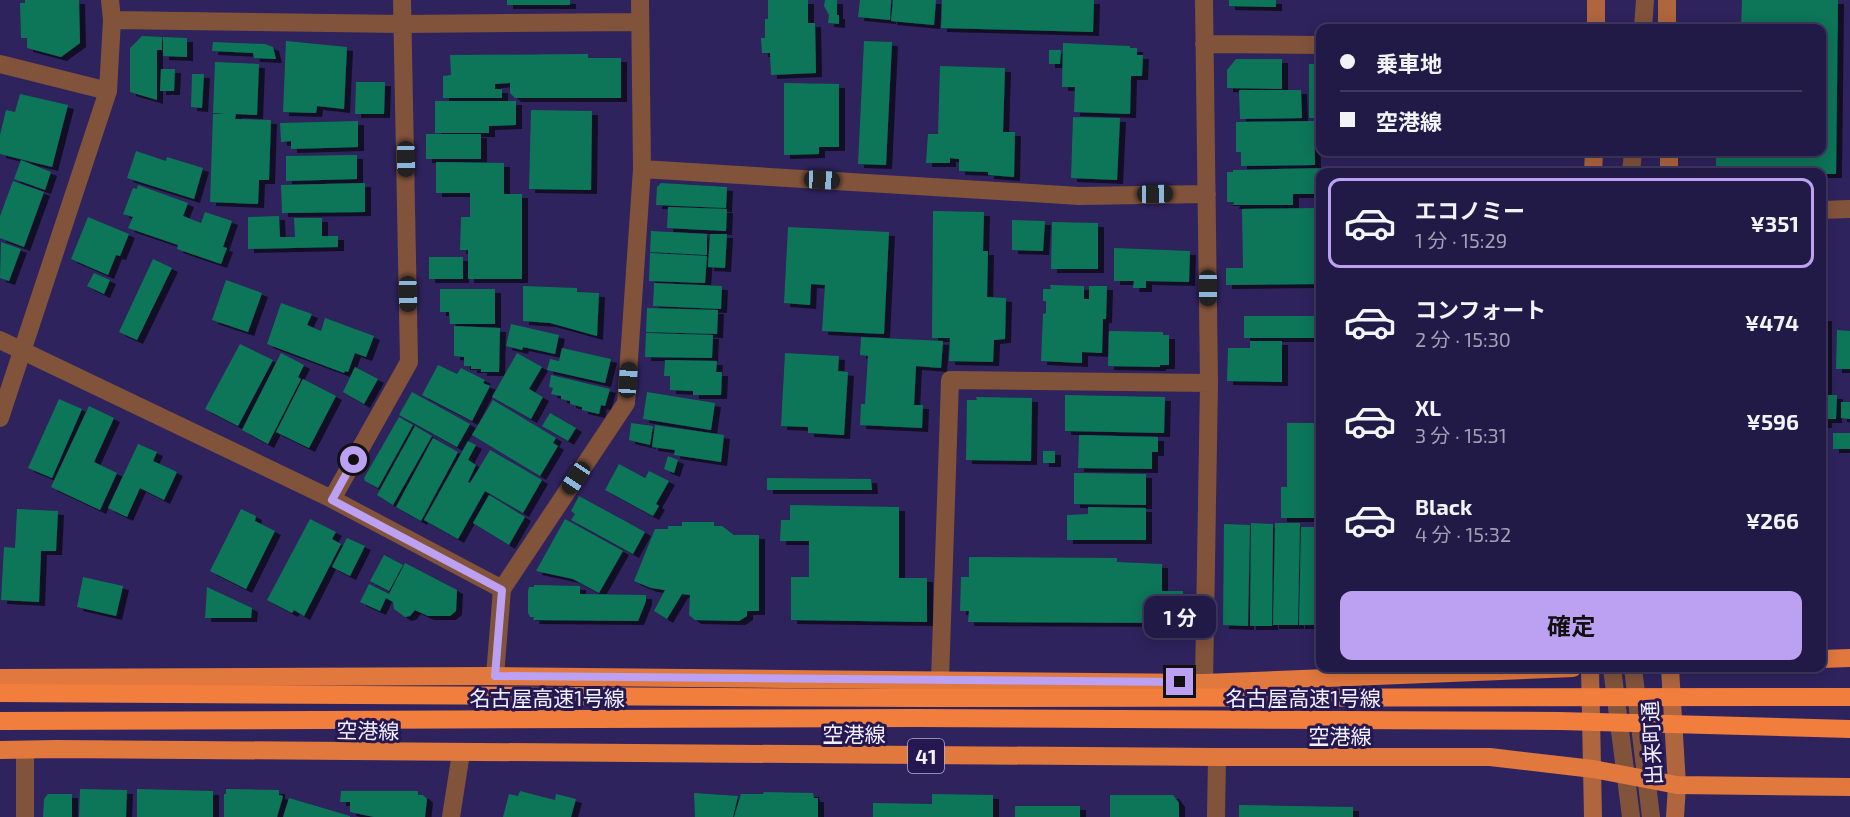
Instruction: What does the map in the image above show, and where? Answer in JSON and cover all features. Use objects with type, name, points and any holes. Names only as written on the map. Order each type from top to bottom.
[{"type":"highway","points":[[1826,659],[1850,658]]},
{"type":"highway","points":[[0,678],[495,676],[1204,682],[1468,672]]},
{"type":"highway","name":"名古屋高速1号線","points":[[0,693],[923,698],[1850,697]]},
{"type":"highway","name":"名古屋高速1号線","points":[[0,721],[916,718],[1548,721],[1850,729]]},
{"type":"highway","name":"空港線","points":[[0,750],[1490,757],[1593,769],[1677,785],[1850,787]]},
{"type":"main road","points":[[1596,0],[1596,24]]},
{"type":"main road","points":[[1667,0],[1667,24]]},
{"type":"main road","points":[[1590,672],[1593,817]]},
{"type":"main road","name":"出来町通","points":[[1670,672],[1677,785],[1675,817]]},
{"type":"street","points":[[0,418],[108,91],[112,21],[110,0]]},
{"type":"street","points":[[332,500],[410,362],[402,0]]},
{"type":"street","points":[[495,676],[502,590],[626,404],[642,169],[640,0]]},
{"type":"street","points":[[1204,0],[1209,383],[1204,682]]},
{"type":"street","points":[[1642,24],[1645,0]]},
{"type":"street","points":[[112,21],[403,24],[640,22]]},
{"type":"street","points":[[1204,44],[1316,45]]},
{"type":"street","points":[[0,64],[108,91]]},
{"type":"street","points":[[642,169],[1079,196],[1207,194]]},
{"type":"street","points":[[1826,210],[1850,209]]},
{"type":"street","points":[[0,340],[332,500],[502,590]]},
{"type":"street","points":[[940,680],[950,380],[1209,383]]},
{"type":"street","points":[[1612,672],[1630,817]]},
{"type":"street","points":[[1634,672],[1651,817]]},
{"type":"street","points":[[25,817],[26,751]]},
{"type":"street","points":[[451,817],[461,753]]},
{"type":"street","points":[[1216,817],[1217,757]]},
{"type":"building","points":[[25,0],[79,0],[80,43],[61,57],[27,48],[27,38],[21,38],[20,3],[25,3]]},
{"type":"building","points":[[507,0],[570,0],[570,5],[507,5]]},
{"type":"building","points":[[768,0],[808,0],[808,23],[815,23],[816,73],[771,75],[770,53],[762,53],[761,38],[765,38]]},
{"type":"building","points":[[825,0],[837,0],[839,24],[828,23],[829,15],[824,6]]},
{"type":"building","points":[[860,0],[891,0],[890,20],[858,17]]},
{"type":"building","points":[[893,0],[936,0],[934,25],[891,21]]},
{"type":"building","points":[[942,0],[1094,0],[1093,32],[941,28]]},
{"type":"building","points":[[1229,0],[1276,0],[1276,7],[1229,6]]},
{"type":"building","points":[[1742,0],[1838,0],[1836,174],[1826,174],[1826,168],[1716,168],[1716,156],[1826,156],[1826,24],[1741,24]]},
{"type":"building","points":[[142,36],[162,37],[162,50],[157,50],[157,100],[130,92],[130,48]]},
{"type":"building","points":[[163,37],[187,38],[187,57],[163,56]]},
{"type":"building","points":[[286,41],[347,47],[344,109],[317,106],[316,113],[283,112]]},
{"type":"building","points":[[864,41],[892,42],[886,165],[858,164]]},
{"type":"building","points":[[213,42],[265,44],[273,47],[276,59],[254,58],[253,53],[212,51]]},
{"type":"building","points":[[1063,43],[1137,48],[1137,55],[1143,55],[1142,76],[1131,76],[1130,114],[1074,112],[1075,87],[1062,87]]},
{"type":"building","points":[[1049,50],[1061,50],[1060,64],[1049,64]]},
{"type":"building","points":[[588,54],[588,58],[621,58],[621,98],[515,98],[510,93],[510,83],[495,84],[495,89],[502,89],[502,98],[443,98],[443,76],[451,75],[450,55]]},
{"type":"building","points":[[1236,59],[1282,59],[1282,89],[1227,88],[1227,70]]},
{"type":"building","points":[[215,62],[259,64],[257,115],[236,114],[235,119],[271,120],[269,180],[259,180],[258,204],[210,202],[213,114],[226,114],[213,113]]},
{"type":"building","points":[[1309,64],[1316,64],[1316,118],[1309,118]]},
{"type":"building","points":[[940,66],[1005,68],[1003,132],[1015,132],[1014,177],[988,175],[988,172],[959,171],[959,159],[950,158],[950,163],[926,163],[928,134],[938,134]]},
{"type":"building","points":[[161,69],[175,69],[174,91],[160,91]]},
{"type":"building","points":[[192,74],[204,74],[202,108],[191,107]]},
{"type":"building","points":[[356,82],[385,82],[384,114],[355,114]]},
{"type":"building","points":[[784,83],[839,84],[839,147],[819,147],[819,154],[784,155]]},
{"type":"building","points":[[1239,90],[1301,90],[1302,118],[1240,119]]},
{"type":"building","points":[[20,94],[68,105],[52,167],[0,154],[0,135],[6,110],[15,112]]},
{"type":"building","points":[[435,101],[516,101],[516,125],[489,126],[489,133],[435,133]]},
{"type":"building","points":[[531,110],[592,111],[591,190],[529,189]]},
{"type":"building","points":[[1073,117],[1120,118],[1117,180],[1071,178]]},
{"type":"building","points":[[358,121],[358,147],[291,149],[291,141],[281,142],[280,123]]},
{"type":"building","points":[[1314,121],[1315,165],[1241,166],[1241,152],[1236,152],[1236,122]]},
{"type":"building","points":[[426,134],[481,134],[481,159],[426,159]]},
{"type":"building","points":[[136,151],[166,161],[167,157],[203,168],[194,199],[127,178]]},
{"type":"building","points":[[357,155],[357,179],[286,181],[286,156]]},
{"type":"building","points":[[21,160],[51,172],[45,190],[14,179]]},
{"type":"building","points":[[436,162],[504,163],[504,194],[522,194],[522,279],[468,279],[468,250],[460,250],[461,217],[470,217],[470,193],[436,193]]},
{"type":"building","points":[[1316,168],[1316,194],[1293,194],[1293,205],[1233,205],[1234,202],[1227,202],[1227,172],[1233,172],[1233,170]]},
{"type":"building","points":[[13,181],[44,192],[24,247],[0,238],[0,216]]},
{"type":"building","points":[[365,183],[365,212],[282,213],[281,185]]},
{"type":"building","points":[[661,183],[727,187],[726,208],[656,205],[657,187]]},
{"type":"building","points":[[138,185],[188,203],[183,216],[201,223],[205,212],[232,221],[223,247],[227,248],[221,264],[177,249],[178,245],[128,228],[133,217],[123,214],[133,188],[137,189]]},
{"type":"building","points":[[668,207],[727,209],[726,231],[667,228]]},
{"type":"building","points":[[1316,208],[1316,284],[1226,285],[1226,268],[1243,268],[1242,209]]},
{"type":"building","points":[[933,211],[984,212],[983,251],[988,251],[987,297],[1006,298],[1005,339],[994,340],[993,362],[949,361],[950,338],[932,338]]},
{"type":"building","points":[[279,216],[280,237],[295,237],[294,218],[322,218],[322,236],[338,236],[338,247],[248,249],[248,217]]},
{"type":"building","points":[[88,217],[129,234],[120,256],[116,255],[108,275],[71,259]]},
{"type":"building","points":[[1012,220],[1045,221],[1043,251],[1012,250]]},
{"type":"building","points":[[1052,222],[1098,223],[1098,269],[1051,269]]},
{"type":"building","points":[[788,227],[889,232],[884,334],[822,331],[825,285],[811,284],[810,305],[784,303]]},
{"type":"building","points":[[651,231],[707,234],[707,255],[650,252]]},
{"type":"building","points":[[710,234],[727,234],[725,268],[708,267]]},
{"type":"building","points":[[1,242],[21,249],[9,281],[0,278]]},
{"type":"building","points":[[1114,248],[1190,251],[1189,282],[1146,281],[1146,288],[1133,288],[1134,281],[1114,281]]},
{"type":"building","points":[[650,253],[707,256],[705,283],[649,281]]},
{"type":"building","points":[[429,257],[463,257],[463,279],[429,279]]},
{"type":"building","points":[[153,259],[172,268],[137,340],[119,332]]},
{"type":"building","points":[[94,273],[110,280],[104,294],[87,286]]},
{"type":"building","points":[[226,280],[262,293],[248,332],[212,320]]},
{"type":"building","points":[[654,283],[722,286],[721,309],[653,306]]},
{"type":"building","points":[[1050,285],[1084,286],[1084,299],[1089,299],[1089,286],[1107,286],[1102,353],[1082,352],[1082,363],[1041,361],[1043,314],[1046,313],[1043,289],[1051,289]]},
{"type":"building","points":[[523,286],[577,288],[577,292],[599,293],[597,336],[550,323],[523,321]]},
{"type":"building","points":[[440,289],[495,289],[495,324],[450,324],[449,312],[440,312]]},
{"type":"building","points":[[281,303],[312,314],[307,325],[321,331],[325,318],[374,336],[366,357],[355,353],[348,372],[344,373],[267,344]]},
{"type":"building","points":[[647,308],[718,310],[717,334],[646,332]]},
{"type":"building","points":[[1244,316],[1314,316],[1315,338],[1244,338]]},
{"type":"building","points":[[511,324],[559,335],[555,354],[506,346]]},
{"type":"building","points":[[454,326],[500,328],[499,372],[481,372],[481,369],[471,369],[471,366],[464,366],[464,357],[454,356]]},
{"type":"building","points":[[1837,330],[1850,331],[1850,369],[1836,369]]},
{"type":"building","points":[[1109,331],[1163,332],[1163,335],[1169,335],[1169,365],[1160,365],[1160,367],[1108,366]]},
{"type":"building","points":[[646,333],[713,335],[712,358],[645,357]]},
{"type":"building","points":[[861,337],[943,341],[941,368],[916,366],[914,405],[923,405],[922,428],[860,425],[861,404],[865,404],[868,356],[860,355]]},
{"type":"building","points":[[1250,341],[1282,341],[1282,382],[1227,381],[1228,348],[1250,348]]},
{"type":"building","points":[[240,344],[273,360],[238,426],[205,409]]},
{"type":"building","points":[[562,348],[611,359],[605,383],[547,370],[550,359],[559,361]]},
{"type":"building","points":[[281,353],[304,365],[298,377],[301,379],[268,444],[242,430]]},
{"type":"building","points":[[517,353],[542,367],[529,389],[543,397],[531,419],[492,397]]},
{"type":"building","points":[[785,353],[839,356],[838,371],[848,372],[844,435],[808,433],[808,427],[781,426]]},
{"type":"building","points":[[665,360],[717,361],[716,372],[722,372],[721,395],[693,395],[693,391],[670,390],[670,376],[664,376]]},
{"type":"building","points":[[438,365],[457,374],[461,368],[485,380],[483,383],[490,386],[472,421],[422,395]]},
{"type":"building","points":[[355,367],[378,379],[364,404],[343,392]]},
{"type":"building","points":[[551,375],[610,389],[605,406],[601,405],[599,414],[582,410],[582,407],[561,399],[561,396],[551,394],[553,388],[549,387]]},
{"type":"building","points":[[303,379],[336,396],[309,448],[276,432]]},
{"type":"building","points":[[412,392],[470,424],[457,447],[399,415]]},
{"type":"building","points":[[647,392],[715,403],[711,430],[643,419]]},
{"type":"building","points":[[1065,395],[1165,397],[1164,433],[1065,431]]},
{"type":"building","points":[[1826,395],[1837,395],[1836,419],[1826,419]]},
{"type":"building","points":[[976,397],[1032,398],[1031,461],[966,460],[967,400],[977,400]]},
{"type":"building","points":[[59,399],[82,409],[52,478],[28,468]]},
{"type":"building","points":[[493,400],[556,438],[553,443],[558,446],[540,476],[472,435]]},
{"type":"building","points":[[1841,402],[1850,402],[1850,419],[1841,418]]},
{"type":"building","points":[[89,406],[114,418],[94,462],[117,473],[100,510],[51,487]]},
{"type":"building","points":[[550,413],[576,428],[568,441],[542,426]]},
{"type":"building","points":[[399,417],[413,425],[378,488],[365,481],[364,478]]},
{"type":"building","points":[[631,423],[653,426],[650,445],[629,440]]},
{"type":"building","points":[[1287,423],[1316,423],[1316,518],[1281,518],[1281,487],[1287,487]]},
{"type":"building","points":[[655,425],[724,435],[721,462],[674,455],[675,450],[652,447]]},
{"type":"building","points":[[415,426],[432,436],[393,505],[377,495]]},
{"type":"building","points":[[1833,433],[1850,433],[1850,449],[1833,449]]},
{"type":"building","points":[[1079,435],[1158,437],[1158,452],[1152,452],[1152,469],[1078,468]]},
{"type":"building","points":[[433,438],[458,452],[421,521],[396,507]]},
{"type":"building","points":[[468,441],[476,445],[468,460],[476,465],[468,482],[470,483],[490,450],[542,480],[523,513],[485,491],[458,539],[424,520]]},
{"type":"building","points":[[138,444],[157,452],[153,461],[177,472],[164,500],[140,488],[127,517],[108,508]]},
{"type":"building","points":[[1043,451],[1055,451],[1055,463],[1043,463]]},
{"type":"building","points":[[668,456],[678,460],[674,473],[664,469]]},
{"type":"building","points":[[619,464],[645,478],[649,471],[669,481],[656,504],[659,506],[653,516],[605,490]]},
{"type":"building","points":[[1074,473],[1146,474],[1146,505],[1074,504]]},
{"type":"building","points":[[767,478],[871,479],[872,490],[767,490]]},
{"type":"building","points":[[489,495],[525,517],[509,545],[473,523]]},
{"type":"building","points":[[579,496],[645,532],[633,554],[571,520],[575,514],[571,511]]},
{"type":"building","points":[[790,505],[899,507],[899,578],[927,578],[927,622],[791,620],[791,577],[809,577],[809,541],[780,541],[781,520],[790,520]]},
{"type":"building","points":[[1088,507],[1146,508],[1146,540],[1067,540],[1067,515],[1088,514]]},
{"type":"building","points":[[17,509],[58,511],[56,551],[41,551],[39,602],[1,600],[4,547],[15,548]]},
{"type":"building","points":[[241,509],[256,516],[255,521],[275,531],[246,589],[210,571]]},
{"type":"building","points":[[310,519],[336,532],[332,539],[341,544],[304,616],[294,610],[292,613],[267,600]]},
{"type":"building","points":[[565,519],[623,551],[599,593],[573,579],[536,571]]},
{"type":"building","points":[[682,522],[714,522],[714,526],[722,526],[734,535],[759,535],[759,611],[747,611],[747,616],[739,621],[695,620],[689,615],[690,595],[682,594],[667,619],[654,611],[665,590],[651,588],[634,581],[655,529],[682,526]]},
{"type":"building","points":[[1251,523],[1273,524],[1272,626],[1250,626]]},
{"type":"building","points":[[1275,523],[1300,523],[1298,625],[1273,625]]},
{"type":"building","points":[[1224,524],[1250,525],[1248,626],[1223,625]]},
{"type":"building","points":[[1301,527],[1316,527],[1316,625],[1299,625]]},
{"type":"building","points":[[347,538],[365,546],[350,576],[332,567]]},
{"type":"building","points":[[384,555],[403,565],[389,591],[370,581]]},
{"type":"building","points":[[969,557],[1117,558],[1117,562],[1162,564],[1162,591],[1183,591],[1183,623],[968,622],[969,611],[960,611],[961,577],[969,577]]},
{"type":"building","points":[[405,563],[457,590],[456,611],[450,616],[428,616],[415,610],[410,616],[405,617],[394,609],[393,602],[386,598],[380,611],[360,602],[369,584],[389,594]]},
{"type":"building","points":[[83,577],[123,586],[116,616],[77,607]]},
{"type":"building","points":[[534,585],[580,586],[580,594],[646,595],[646,601],[638,621],[533,620],[534,617],[530,617],[528,613],[528,591],[529,587],[534,587]]},
{"type":"building","points":[[207,587],[252,608],[251,618],[205,618]]},
{"type":"building","points":[[80,789],[127,790],[126,817],[79,817]]},
{"type":"building","points":[[137,789],[213,791],[213,817],[137,817]]},
{"type":"building","points":[[226,789],[279,790],[279,795],[283,796],[277,817],[224,817]]},
{"type":"building","points":[[341,791],[418,791],[418,795],[423,795],[427,799],[425,817],[374,817],[350,812],[350,802],[340,802]]},
{"type":"building","points":[[520,791],[555,800],[556,794],[576,799],[571,817],[503,817],[509,794],[518,796]]},
{"type":"building","points":[[764,792],[813,793],[814,798],[818,798],[818,817],[734,817],[741,794],[763,794]]},
{"type":"building","points":[[694,793],[738,796],[733,817],[695,817]]},
{"type":"building","points":[[48,794],[72,794],[72,817],[43,817],[44,799]]},
{"type":"building","points":[[932,794],[993,795],[993,817],[873,817],[873,803],[932,804]]},
{"type":"building","points":[[1110,795],[1173,795],[1179,803],[1179,817],[1110,817]]},
{"type":"building","points":[[289,798],[350,816],[350,817],[283,817]]},
{"type":"building","points":[[1239,805],[1353,807],[1353,817],[1239,817]]},
{"type":"building","points":[[1015,806],[1080,806],[1080,817],[1015,817]]},
{"type":"route","points":[[354,460],[332,500],[502,590],[495,676],[1180,682]]}]
